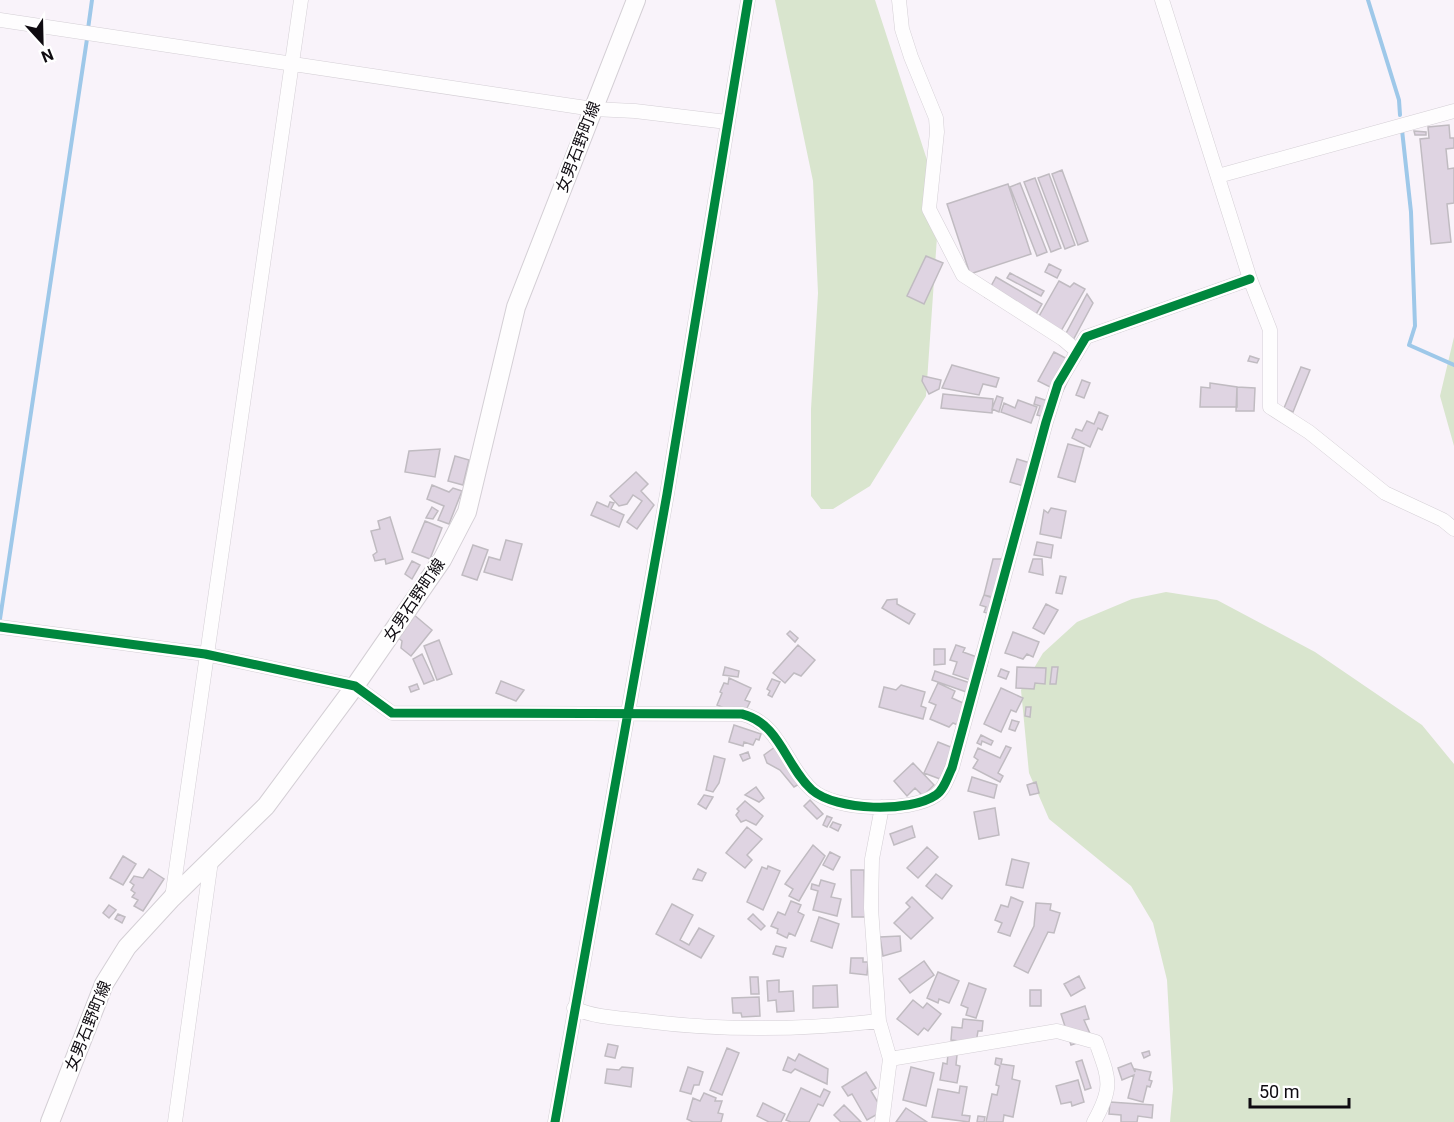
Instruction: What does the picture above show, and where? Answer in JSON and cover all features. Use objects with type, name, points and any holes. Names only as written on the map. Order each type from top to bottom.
[{"type":"main road","name":"女男石野町線","points":[[50,1122],[104,984],[127,947],[172,898],[266,806],[355,686],[442,560],[467,512],[516,307],[636,0]]},
{"type":"street","points":[[172,898],[301,0]]},
{"type":"street","points":[[555,1122],[629,715],[702,292],[748,0]]},
{"type":"street","points":[[898,0],[902,29],[936,118],[937,132],[929,209],[963,275],[1063,339],[1077,351]]},
{"type":"street","points":[[1162,0],[1250,279],[1270,330],[1270,407],[1309,432],[1386,493],[1443,520],[1454,529]]},
{"type":"street","points":[[0,20],[593,109],[635,111],[727,123]]},
{"type":"street","points":[[1218,176],[1454,111]]},
{"type":"street","points":[[0,627],[206,654],[355,686],[392,713],[742,714],[755,717],[767,727],[811,789],[824,798],[836,803],[882,807],[911,805],[936,795],[952,768],[1046,422],[1058,384],[1086,337],[1250,279]]},
{"type":"street","points":[[882,807],[872,860],[871,908],[879,1021],[890,1059],[882,1122]]},
{"type":"street","points":[[175,1122],[211,861]]},
{"type":"street","points":[[574,1008],[590,1015],[691,1027],[779,1028],[879,1021]]},
{"type":"street","points":[[890,1059],[1057,1031],[1071,1034],[1096,1042],[1108,1077],[1107,1099],[1094,1122]]},
{"type":"green space","points":[[775,0],[875,0],[928,163],[937,237],[926,396],[870,486],[833,509],[821,509],[811,496],[811,409],[818,293],[813,181]]},
{"type":"green space","points":[[1454,337],[1454,446],[1440,396]]},
{"type":"green space","points":[[1166,592],[1217,600],[1315,652],[1422,725],[1454,764],[1454,1122],[1170,1122],[1173,1089],[1167,980],[1153,923],[1131,886],[1049,819],[1029,773],[1021,690],[1043,653],[1077,622],[1132,599]]},
{"type":"building","points":[[1449,125],[1450,138],[1454,138],[1454,148],[1446,149],[1448,169],[1454,168],[1454,203],[1447,204],[1451,242],[1431,244],[1420,139],[1429,138],[1428,127]]},
{"type":"building","points":[[1414,131],[1426,132],[1426,135],[1415,135]]},
{"type":"building","points":[[1062,170],[1088,241],[1078,245],[1052,174]]},
{"type":"building","points":[[1049,174],[1075,245],[1065,249],[1038,178]]},
{"type":"building","points":[[1035,178],[1061,248],[1051,252],[1024,182]]},
{"type":"building","points":[[1020,183],[1047,252],[1037,256],[1010,187]]},
{"type":"building","points":[[1008,184],[1031,254],[970,274],[947,204]]},
{"type":"building","points":[[926,256],[943,263],[924,304],[907,296]]},
{"type":"building","points":[[1049,264],[1061,270],[1057,278],[1045,272]]},
{"type":"building","points":[[1010,273],[1044,291],[1041,296],[1007,278]]},
{"type":"building","points":[[996,277],[1042,304],[1031,323],[985,297]]},
{"type":"building","points":[[1059,281],[1070,287],[1074,283],[1085,289],[1057,338],[1034,325]]},
{"type":"building","points":[[1087,294],[1093,303],[1071,344],[1063,339]]},
{"type":"building","points":[[1054,352],[1073,362],[1070,376],[1062,393],[1038,381]]},
{"type":"building","points":[[1250,356],[1259,359],[1257,363],[1248,361]]},
{"type":"building","points":[[952,365],[999,378],[996,387],[983,384],[979,395],[942,388]]},
{"type":"building","points":[[1301,367],[1310,370],[1293,412],[1284,408]]},
{"type":"building","points":[[923,376],[941,380],[939,389],[929,394],[922,381]]},
{"type":"building","points":[[1082,380],[1090,383],[1084,398],[1076,395]]},
{"type":"building","points":[[1210,383],[1237,387],[1237,407],[1200,407],[1201,387],[1210,388]]},
{"type":"building","points":[[1237,387],[1255,388],[1254,411],[1236,411]]},
{"type":"building","points":[[943,394],[993,399],[992,413],[941,408]]},
{"type":"building","points":[[997,396],[1003,398],[999,412],[992,409]]},
{"type":"building","points":[[1036,397],[1048,401],[1044,417],[1037,415],[1040,406],[1034,404]]},
{"type":"building","points":[[1018,400],[1037,407],[1031,423],[1001,412],[1004,403],[1015,408]]},
{"type":"building","points":[[1099,412],[1108,416],[1102,430],[1098,428],[1090,447],[1072,438],[1076,429],[1082,431],[1087,421],[1094,424]]},
{"type":"building","points":[[1068,444],[1084,448],[1075,482],[1058,477]]},
{"type":"building","points":[[440,449],[435,477],[405,472],[409,451]]},
{"type":"building","points":[[455,456],[469,460],[463,485],[448,481]]},
{"type":"building","points":[[1017,459],[1040,466],[1033,489],[1010,482]]},
{"type":"building","points":[[636,472],[648,484],[641,491],[654,505],[637,529],[627,522],[642,501],[633,495],[627,504],[619,506],[610,496]]},
{"type":"building","points":[[432,485],[449,492],[453,488],[462,491],[449,524],[438,520],[444,506],[427,499]]},
{"type":"building","points":[[597,502],[608,507],[610,502],[614,503],[611,509],[624,515],[619,527],[591,515]]},
{"type":"building","points":[[432,507],[438,511],[433,519],[426,518]]},
{"type":"building","points":[[1051,508],[1066,511],[1061,538],[1040,534],[1044,510],[1048,513]]},
{"type":"building","points":[[390,517],[403,559],[386,564],[385,559],[375,561],[373,555],[377,552],[371,531],[380,529],[378,521]]},
{"type":"building","points":[[425,521],[442,528],[430,559],[412,552]]},
{"type":"building","points":[[506,540],[522,544],[512,580],[484,572],[489,557],[500,560]]},
{"type":"building","points":[[1037,542],[1053,545],[1051,558],[1034,555]]},
{"type":"building","points":[[473,545],[488,550],[477,580],[462,575]]},
{"type":"building","points":[[993,559],[1005,559],[1005,600],[984,595]]},
{"type":"building","points":[[1033,559],[1042,559],[1043,575],[1029,572]]},
{"type":"building","points":[[412,561],[420,565],[412,579],[405,574]]},
{"type":"building","points":[[1060,576],[1066,577],[1062,594],[1056,593]]},
{"type":"building","points":[[984,595],[999,600],[993,615],[984,612],[986,607],[980,605]]},
{"type":"building","points":[[897,599],[897,604],[915,614],[909,624],[882,608],[887,600]]},
{"type":"building","points":[[1046,604],[1058,610],[1044,634],[1033,628]]},
{"type":"building","points":[[413,614],[432,630],[411,656],[401,648],[402,641],[396,636]]},
{"type":"building","points":[[790,631],[798,638],[795,642],[787,634]]},
{"type":"building","points":[[1013,632],[1039,642],[1033,657],[1027,654],[1023,659],[1005,653]]},
{"type":"building","points":[[439,640],[452,674],[437,680],[424,646]]},
{"type":"building","points":[[798,645],[815,660],[801,676],[794,673],[785,683],[773,673]]},
{"type":"building","points":[[956,645],[965,648],[963,652],[988,661],[985,673],[976,682],[953,674],[957,662],[950,660]]},
{"type":"building","points":[[934,649],[945,649],[945,664],[934,665]]},
{"type":"building","points":[[422,654],[434,680],[424,684],[413,659]]},
{"type":"building","points":[[725,667],[739,671],[738,677],[723,675]]},
{"type":"building","points":[[1017,667],[1046,668],[1045,684],[1035,683],[1034,689],[1016,688]]},
{"type":"building","points":[[1052,667],[1058,667],[1056,684],[1050,684]]},
{"type":"building","points":[[1001,669],[1009,672],[1006,679],[998,676]]},
{"type":"building","points":[[935,671],[979,686],[975,695],[932,680]]},
{"type":"building","points":[[729,678],[751,688],[745,700],[750,702],[743,716],[717,705],[724,683],[728,684]]},
{"type":"building","points":[[772,679],[780,682],[772,697],[768,695],[770,691],[767,689]]},
{"type":"building","points":[[501,681],[524,690],[516,701],[496,693]]},
{"type":"building","points":[[938,683],[955,691],[952,698],[970,706],[960,726],[953,723],[949,727],[930,719],[936,705],[929,702]]},
{"type":"building","points":[[417,684],[419,689],[411,692],[409,687]]},
{"type":"building","points":[[901,685],[925,692],[921,706],[926,708],[923,719],[879,707],[884,687],[896,690]]},
{"type":"building","points":[[1001,688],[1023,698],[1016,712],[1011,710],[1001,732],[984,724]]},
{"type":"building","points":[[1026,707],[1031,707],[1030,717],[1025,716]]},
{"type":"building","points":[[1012,720],[1019,722],[1015,731],[1009,729]]},
{"type":"building","points":[[734,725],[761,734],[759,740],[756,739],[753,745],[744,742],[743,746],[729,742]]},
{"type":"building","points":[[981,735],[993,741],[991,745],[982,741],[981,745],[977,743]]},
{"type":"building","points":[[938,742],[953,748],[940,779],[924,773]]},
{"type":"building","points":[[779,744],[801,783],[794,787],[780,770],[767,763],[764,755]]},
{"type":"building","points":[[1006,746],[1011,748],[998,773],[1003,776],[1000,782],[973,768],[978,760],[974,757],[978,748],[1000,758]]},
{"type":"building","points":[[748,752],[750,758],[743,761],[740,755]]},
{"type":"building","points":[[714,756],[725,759],[719,783],[713,792],[706,790]]},
{"type":"building","points":[[913,763],[934,785],[923,796],[915,788],[907,796],[894,781]]},
{"type":"building","points":[[972,777],[997,785],[994,798],[968,791]]},
{"type":"building","points":[[1036,782],[1039,793],[1030,795],[1027,785]]},
{"type":"building","points":[[756,787],[764,798],[759,802],[745,795]]},
{"type":"building","points":[[704,795],[713,797],[706,809],[698,804]]},
{"type":"building","points":[[810,800],[823,814],[817,819],[804,806]]},
{"type":"building","points":[[745,801],[763,816],[756,825],[746,820],[741,822],[736,815],[739,811],[737,809]]},
{"type":"building","points":[[995,808],[999,835],[979,839],[974,812]]},
{"type":"building","points":[[827,816],[832,818],[827,827],[823,825]]},
{"type":"building","points":[[833,822],[841,825],[838,831],[830,827]]},
{"type":"building","points":[[912,826],[915,837],[894,845],[890,834]]},
{"type":"building","points":[[747,827],[762,839],[747,855],[752,860],[745,868],[726,853]]},
{"type":"building","points":[[813,845],[825,856],[799,901],[789,896],[793,889],[785,884]]},
{"type":"building","points":[[927,847],[938,857],[918,878],[907,868]]},
{"type":"building","points":[[830,852],[840,857],[833,870],[823,865]]},
{"type":"building","points":[[123,856],[136,864],[123,885],[110,878]]},
{"type":"building","points":[[1012,859],[1029,863],[1023,888],[1006,885]]},
{"type":"building","points":[[768,866],[780,871],[763,910],[747,902],[762,867],[767,869]]},
{"type":"building","points":[[149,869],[164,879],[143,911],[134,906],[138,900],[132,897],[135,893],[131,890],[134,885],[130,882],[134,876],[143,878]]},
{"type":"building","points":[[698,869],[706,873],[702,881],[693,879]]},
{"type":"building","points":[[851,870],[864,870],[865,917],[852,917]]},
{"type":"building","points":[[936,874],[952,886],[942,899],[926,886]]},
{"type":"building","points":[[821,880],[835,884],[831,897],[841,899],[837,916],[813,910],[818,891],[811,889],[812,884],[819,886]]},
{"type":"building","points":[[912,897],[933,918],[911,939],[894,923],[910,907],[906,903]]},
{"type":"building","points":[[1011,897],[1023,902],[1010,936],[998,932],[1002,923],[995,920],[1001,905],[1008,907]]},
{"type":"building","points":[[791,901],[801,905],[798,912],[804,915],[795,936],[789,933],[787,938],[777,933],[778,929],[771,926],[778,912],[785,915]]},
{"type":"building","points":[[1036,903],[1051,904],[1050,910],[1060,913],[1054,933],[1048,932],[1028,973],[1014,966],[1034,926]]},
{"type":"building","points":[[672,904],[693,915],[680,940],[689,945],[699,928],[714,936],[701,958],[656,934]]},
{"type":"building","points":[[109,905],[116,910],[109,918],[103,913]]},
{"type":"building","points":[[118,914],[125,917],[122,923],[115,919]]},
{"type":"building","points":[[753,914],[765,926],[761,930],[748,919]]},
{"type":"building","points":[[819,917],[839,924],[832,948],[811,941]]},
{"type":"building","points":[[900,936],[901,951],[883,956],[880,937]]},
{"type":"building","points":[[776,946],[786,948],[783,957],[773,954]]},
{"type":"building","points":[[851,958],[863,958],[863,962],[868,962],[867,975],[850,973]]},
{"type":"building","points":[[924,961],[934,975],[910,993],[899,979]]},
{"type":"building","points":[[938,972],[959,981],[949,1003],[939,999],[938,1003],[927,998]]},
{"type":"building","points":[[1079,976],[1085,988],[1071,996],[1064,984]]},
{"type":"building","points":[[750,977],[758,977],[759,994],[751,994]]},
{"type":"building","points":[[779,980],[779,992],[793,991],[794,1011],[777,1012],[776,1000],[768,1001],[767,981]]},
{"type":"building","points":[[969,983],[986,989],[976,1018],[966,1015],[968,1008],[961,1005]]},
{"type":"building","points":[[837,985],[838,1007],[813,1008],[813,986]]},
{"type":"building","points":[[1030,990],[1041,990],[1041,1006],[1030,1006]]},
{"type":"building","points":[[759,997],[760,1016],[742,1017],[741,1013],[733,1013],[732,998]]},
{"type":"building","points":[[913,1000],[923,1008],[927,1003],[941,1014],[928,1031],[924,1028],[918,1035],[897,1019]]},
{"type":"building","points":[[1085,1006],[1089,1019],[1084,1020],[1092,1038],[1071,1045],[1061,1014]]},
{"type":"building","points":[[963,1019],[983,1021],[982,1031],[978,1031],[976,1043],[951,1040],[952,1027],[962,1028]]},
{"type":"building","points":[[608,1044],[618,1046],[615,1058],[605,1056]]},
{"type":"building","points":[[727,1048],[739,1053],[722,1095],[710,1090]]},
{"type":"building","points":[[1149,1051],[1150,1055],[1144,1058],[1142,1053]]},
{"type":"building","points":[[799,1054],[828,1069],[827,1084],[795,1069],[791,1073],[783,1070],[788,1057],[795,1061]]},
{"type":"building","points":[[948,1054],[957,1055],[956,1065],[960,1066],[957,1083],[940,1080],[943,1063],[947,1064]]},
{"type":"building","points":[[996,1058],[1002,1059],[1001,1064],[1014,1066],[1012,1079],[1020,1081],[1013,1117],[1004,1115],[1003,1122],[986,1122],[992,1094],[997,1095],[999,1086],[996,1085],[1000,1066],[995,1064]]},
{"type":"building","points":[[1082,1060],[1091,1088],[1085,1090],[1076,1062]]},
{"type":"building","points":[[1131,1063],[1135,1072],[1135,1069],[1151,1072],[1149,1080],[1152,1081],[1150,1087],[1147,1086],[1143,1102],[1128,1098],[1134,1075],[1122,1080],[1118,1068]]},
{"type":"building","points":[[622,1067],[633,1068],[631,1087],[605,1083],[607,1069],[619,1070]]},
{"type":"building","points":[[688,1067],[703,1072],[699,1085],[694,1085],[691,1094],[680,1091]]},
{"type":"building","points":[[911,1067],[934,1073],[926,1106],[903,1100]]},
{"type":"building","points":[[866,1072],[876,1088],[871,1091],[883,1111],[867,1120],[852,1094],[848,1096],[842,1087]]},
{"type":"building","points":[[1078,1080],[1084,1102],[1072,1106],[1071,1102],[1061,1104],[1056,1086]]},
{"type":"building","points":[[960,1086],[967,1087],[962,1115],[970,1116],[969,1122],[932,1117],[938,1089],[959,1093]]},
{"type":"building","points":[[801,1088],[820,1097],[824,1089],[830,1092],[823,1106],[818,1104],[809,1122],[791,1122],[786,1120]]},
{"type":"building","points":[[704,1093],[716,1098],[715,1101],[722,1101],[718,1113],[723,1114],[721,1122],[693,1122],[687,1119],[693,1098],[700,1101]]},
{"type":"building","points":[[1110,1102],[1153,1105],[1152,1118],[1138,1116],[1137,1122],[1121,1122],[1121,1115],[1109,1114]]},
{"type":"building","points":[[763,1103],[785,1114],[781,1122],[769,1122],[757,1116]]},
{"type":"building","points":[[844,1105],[861,1122],[841,1122],[834,1115]]},
{"type":"building","points":[[906,1108],[927,1122],[896,1122]]},
{"type":"building","points":[[978,1116],[985,1117],[984,1122],[977,1122]]},
{"type":"waterway","points":[[88,29],[92,0]]},
{"type":"waterway","points":[[1368,0],[1399,100],[1400,115]]},
{"type":"waterway","points":[[0,619],[87,39]]},
{"type":"waterway","points":[[1402,130],[1411,212],[1415,326],[1409,345],[1454,365]]},
{"type":"cycle path","points":[[555,1122],[667,494],[748,0]]},
{"type":"cycle path","points":[[0,627],[205,654],[355,686],[392,713],[742,714],[765,726],[782,747],[803,780],[823,797],[855,806],[873,807],[892,807],[924,801],[941,790],[952,768],[1046,422],[1058,384],[1086,337],[1250,279]]}]
